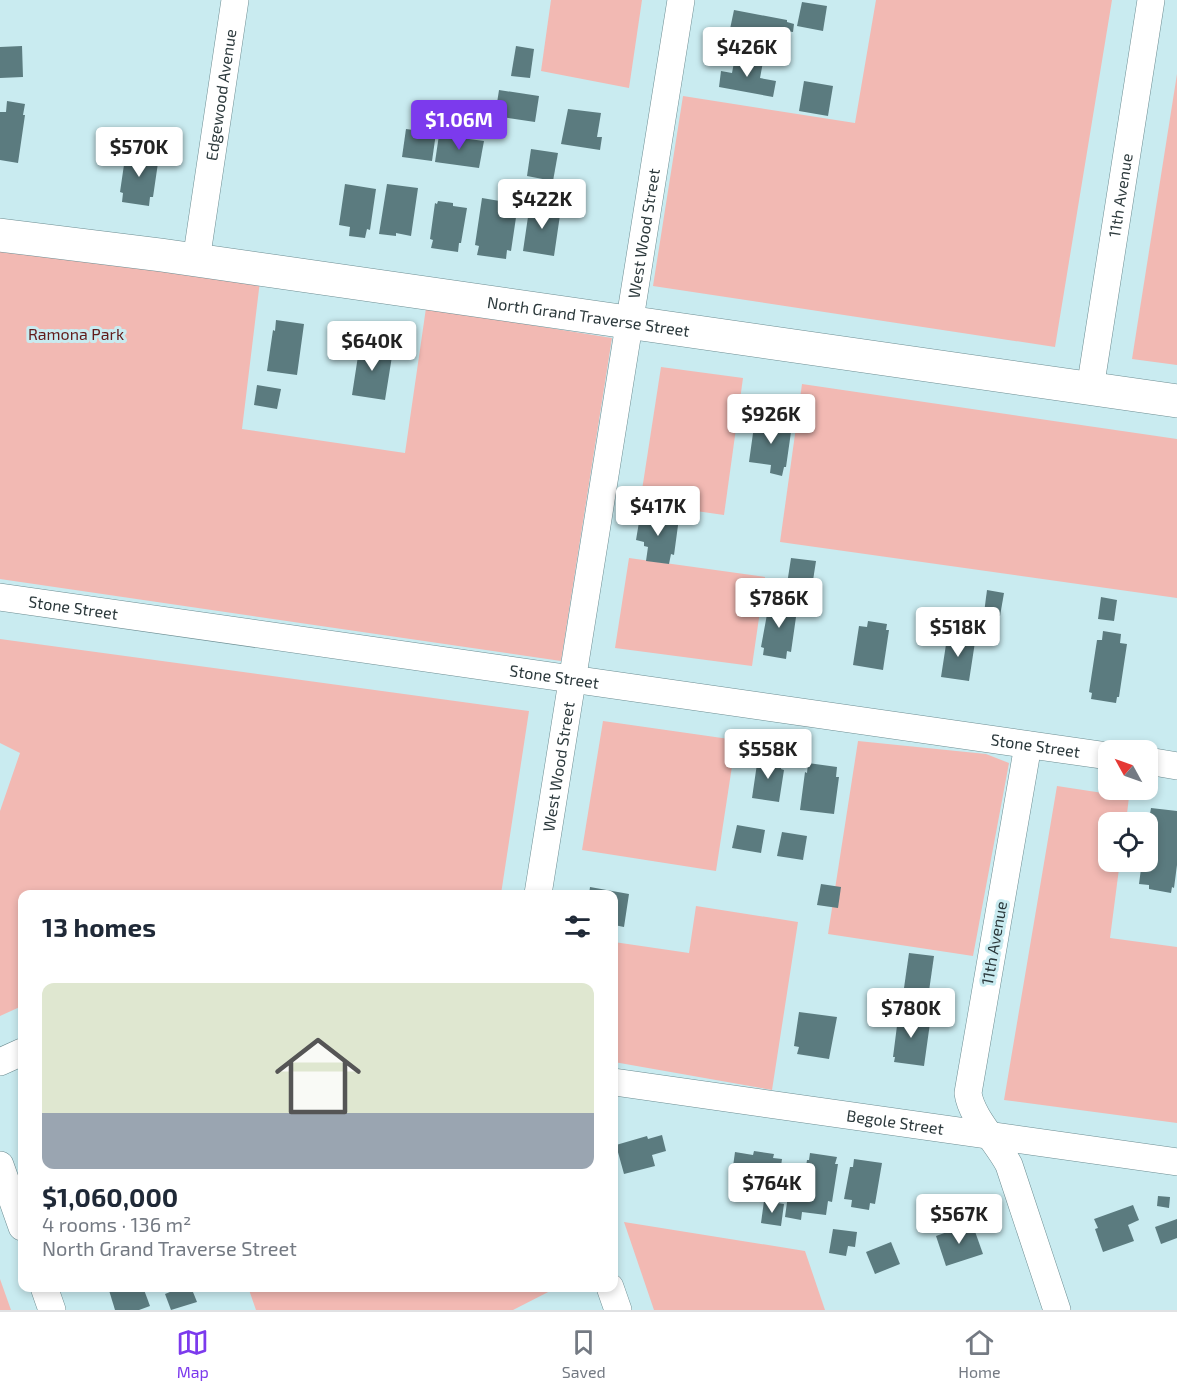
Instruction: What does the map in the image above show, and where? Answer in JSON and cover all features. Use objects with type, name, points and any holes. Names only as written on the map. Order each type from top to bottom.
[{"type":"street","name":"Edgewood Avenue","points":[[196,261],[235,0]]},
{"type":"street","name":"West Wood Street","points":[[539,890],[681,0]]},
{"type":"street","name":"11th Avenue","points":[[1090,389],[1151,0]]},
{"type":"street","name":"North Grand Traverse Street","points":[[0,235],[1177,401]]},
{"type":"street","name":"Stone Street","points":[[0,597],[1098,755]]},
{"type":"street","name":"11th Avenue","points":[[1029,745],[968,1087],[971,1106],[1009,1165],[1057,1310]]},
{"type":"street","points":[[1158,763],[1177,766]]},
{"type":"street","points":[[0,1062],[18,1054]]},
{"type":"street","name":"Begole Street","points":[[618,1083],[1177,1162]]},
{"type":"street","points":[[0,1165],[18,1216]]},
{"type":"street","points":[[46,1292],[52,1310]]},
{"type":"green space","points":[[551,0],[642,0],[629,88],[541,71]]},
{"type":"green space","points":[[876,0],[1112,0],[1055,347],[653,286],[683,96],[855,123]]},
{"type":"green space","points":[[1177,74],[1177,365],[1132,359]]},
{"type":"green space","name":"Ramona Park","points":[[0,246],[260,281],[242,429],[405,453],[426,308],[612,338],[561,661],[0,579]]},
{"type":"green space","points":[[661,367],[743,378],[724,515],[640,503]]},
{"type":"green space","points":[[802,384],[1177,439],[1177,598],[780,542]]},
{"type":"green space","points":[[629,558],[765,577],[752,666],[615,648]]},
{"type":"green space","points":[[0,639],[529,711],[502,890],[18,890],[18,1008],[0,1016],[0,811],[20,753],[0,743]]},
{"type":"green space","points":[[603,721],[736,740],[716,871],[582,850]]},
{"type":"green space","points":[[858,741],[986,754],[1009,763],[973,956],[828,934]]},
{"type":"green space","points":[[1057,786],[1098,792],[1098,800],[1129,800],[1127,812],[1098,812],[1098,872],[1119,872],[1110,938],[1177,947],[1177,1123],[1004,1100]]},
{"type":"green space","points":[[696,906],[798,922],[772,1090],[618,1063],[618,943],[689,953]]},
{"type":"green space","points":[[624,1222],[805,1251],[825,1310],[654,1310]]},
{"type":"green space","points":[[0,1279],[11,1310],[0,1310]]},
{"type":"green space","points":[[250,1292],[548,1292],[513,1310],[256,1310]]},
{"type":"building","points":[[802,2],[827,6],[823,31],[797,26]]},
{"type":"building","points":[[734,10],[787,20],[794,24],[793,32],[785,31],[784,37],[769,34],[766,50],[736,45],[738,31],[730,29]]},
{"type":"building","points":[[22,46],[23,77],[0,78],[0,47]]},
{"type":"building","points":[[516,46],[534,49],[530,78],[511,76]]},
{"type":"building","points":[[735,57],[763,62],[760,78],[776,81],[773,97],[719,87],[721,71],[732,73]]},
{"type":"building","points":[[804,81],[833,86],[828,116],[799,111]]},
{"type":"building","points":[[499,90],[539,96],[535,122],[495,116]]},
{"type":"building","points":[[7,101],[25,104],[18,163],[0,160],[0,112],[6,112]]},
{"type":"building","points":[[568,109],[601,113],[597,137],[602,137],[600,150],[561,144]]},
{"type":"building","points":[[406,129],[436,133],[432,161],[402,157]]},
{"type":"building","points":[[439,135],[484,141],[479,168],[435,162]]},
{"type":"building","points":[[531,149],[558,153],[553,181],[527,176]]},
{"type":"building","points":[[126,151],[159,156],[153,197],[150,197],[149,206],[122,202],[123,193],[120,192]]},
{"type":"building","points":[[345,184],[376,189],[370,230],[367,229],[365,238],[349,236],[350,227],[339,225]]},
{"type":"building","points":[[387,184],[418,188],[411,236],[396,233],[396,236],[379,234]]},
{"type":"building","points":[[482,198],[518,204],[511,251],[507,250],[506,259],[477,255],[479,246],[475,245]]},
{"type":"building","points":[[438,201],[467,208],[458,252],[431,248],[435,203],[437,204]]},
{"type":"building","points":[[540,202],[556,205],[555,214],[560,215],[554,256],[523,251],[529,210],[539,211]]},
{"type":"building","points":[[276,320],[304,324],[297,375],[267,371]]},
{"type":"building","points":[[360,343],[384,346],[383,349],[393,350],[385,400],[352,395]]},
{"type":"building","points":[[257,385],[281,389],[277,409],[254,405]]},
{"type":"building","points":[[761,419],[788,423],[787,431],[791,432],[786,467],[784,467],[782,476],[770,473],[771,465],[749,462],[754,426],[759,427]]},
{"type":"building","points":[[649,514],[679,518],[674,555],[671,554],[669,564],[646,561],[648,547],[644,546],[644,542],[636,540],[640,516],[648,517]]},
{"type":"building","points":[[791,558],[816,561],[812,587],[787,584]]},
{"type":"building","points":[[987,590],[1004,593],[1000,616],[984,613]]},
{"type":"building","points":[[1101,597],[1117,600],[1114,621],[1098,619]]},
{"type":"building","points":[[770,598],[792,601],[790,616],[796,617],[791,652],[787,651],[786,659],[763,655],[764,648],[761,647]]},
{"type":"building","points":[[868,621],[887,624],[886,630],[889,630],[883,670],[853,665],[859,626],[867,627]]},
{"type":"building","points":[[1103,631],[1121,634],[1120,643],[1127,644],[1119,697],[1116,703],[1091,699],[1092,693],[1089,692],[1097,640],[1102,640]]},
{"type":"building","points":[[952,632],[967,634],[966,641],[975,642],[969,681],[941,677],[947,638],[951,639]]},
{"type":"building","points":[[758,757],[783,760],[781,769],[784,770],[779,802],[752,798]]},
{"type":"building","points":[[808,763],[837,767],[836,777],[839,777],[834,814],[800,810]]},
{"type":"building","points":[[1151,808],[1177,811],[1177,865],[1174,888],[1172,887],[1171,893],[1149,889],[1149,885],[1139,884],[1141,872],[1158,872],[1158,812],[1150,812]]},
{"type":"building","points":[[737,825],[765,830],[761,853],[732,848]]},
{"type":"building","points":[[782,832],[807,836],[803,860],[777,856]]},
{"type":"building","points":[[821,884],[841,887],[838,908],[817,905]]},
{"type":"building","points":[[590,887],[607,890],[590,890]]},
{"type":"building","points":[[618,892],[629,894],[624,927],[618,926]]},
{"type":"building","points":[[909,953],[934,956],[929,991],[904,988]]},
{"type":"building","points":[[904,1010],[924,1013],[922,1022],[930,1023],[924,1066],[894,1062],[898,1018],[903,1019]]},
{"type":"building","points":[[799,1012],[837,1017],[829,1059],[797,1054],[799,1047],[794,1046]]},
{"type":"building","points":[[662,1135],[666,1151],[652,1155],[655,1166],[624,1174],[618,1144],[647,1136],[648,1139]]},
{"type":"building","points":[[754,1151],[774,1154],[773,1158],[782,1159],[777,1195],[730,1188],[735,1152],[753,1155]]},
{"type":"building","points":[[810,1153],[837,1157],[832,1202],[828,1201],[826,1215],[802,1212],[801,1220],[785,1217],[788,1195],[801,1197]]},
{"type":"building","points":[[854,1159],[882,1163],[875,1204],[870,1203],[869,1210],[851,1207],[852,1200],[844,1199],[850,1167],[853,1167]]},
{"type":"building","points":[[1158,1196],[1170,1197],[1169,1208],[1157,1206]]},
{"type":"building","points":[[764,1201],[784,1204],[781,1226],[761,1223]]},
{"type":"building","points":[[1133,1205],[1139,1220],[1128,1225],[1134,1241],[1103,1252],[1094,1219]]},
{"type":"building","points":[[1177,1219],[1177,1238],[1161,1244],[1155,1227]]},
{"type":"building","points":[[972,1223],[983,1254],[946,1266],[936,1236]]},
{"type":"building","points":[[833,1229],[857,1232],[855,1247],[848,1246],[846,1256],[829,1253]]},
{"type":"building","points":[[891,1242],[900,1264],[875,1274],[866,1252]]},
{"type":"building","points":[[110,1292],[145,1292],[150,1306],[139,1310],[115,1310]]},
{"type":"building","points":[[193,1292],[197,1302],[171,1310],[165,1294]]}]
